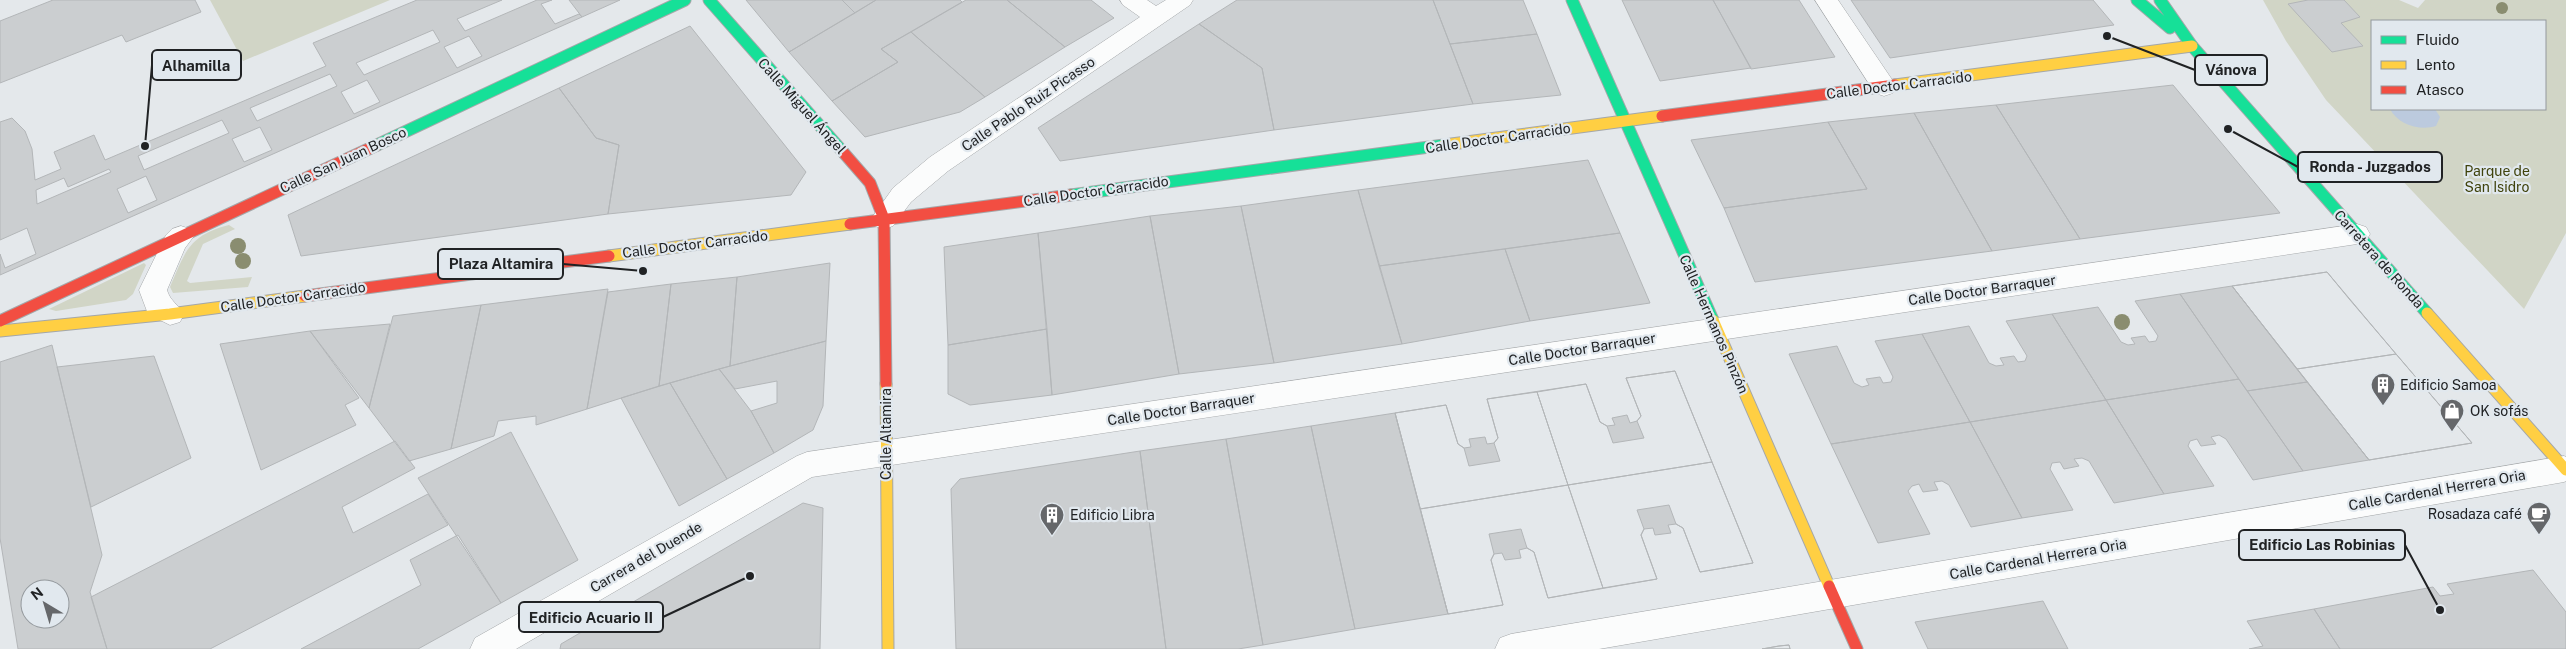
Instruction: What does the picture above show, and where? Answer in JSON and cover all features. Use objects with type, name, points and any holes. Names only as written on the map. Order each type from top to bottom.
[{"type":"street","name":"Calle San Juan Bosco","points":[[0,321],[686,0]]},
{"type":"street","name":"Calle Miguel Ángel","points":[[709,0],[870,183],[884,220]]},
{"type":"street","points":[[1131,0],[1155,17]]},
{"type":"street","name":"Calle Pablo Ruiz Picasso","points":[[884,220],[902,195],[939,164],[1182,0]]},
{"type":"street","name":"Calle Hermanos Pinzón","points":[[1572,0],[1857,649]]},
{"type":"street","points":[[1826,0],[1884,87]]},
{"type":"street","name":"Carretera de Ronda","points":[[2137,0],[2192,46]]},
{"type":"street","name":"Carretera de Ronda","points":[[2160,0],[2192,46],[2565,469]]},
{"type":"street","name":"Calle Doctor Carracido","points":[[0,332],[170,314],[2192,46]]},
{"type":"street","name":"Calle Altamira","points":[[884,220],[888,649]]},
{"type":"street","name":"Calle Doctor Barraquer","points":[[807,465],[2356,234]]},
{"type":"street","points":[[170,314],[158,306],[153,290],[174,242],[181,236]]},
{"type":"street","name":"Carrera del Duende","points":[[486,649],[807,465]]},
{"type":"street","name":"Calle Cardenal Herrera Oria","points":[[1511,649],[2565,469]]},
{"type":"green space","points":[[210,0],[390,0],[243,61]]},
{"type":"green space","name":"Parque de San Isidro","points":[[2263,0],[2399,0],[2418,8],[2425,0],[2566,0],[2566,233],[2524,309],[2326,100],[2286,41]]},
{"type":"green space","points":[[229,225],[235,229],[203,244],[187,281],[190,283],[252,277],[248,287],[173,293],[170,287],[190,247],[205,234]]},
{"type":"green space","points":[[144,263],[146,265],[133,294],[126,300],[56,311],[49,309]]},
{"type":"water","points":[[2391,110],[2436,110],[2440,117],[2436,126],[2423,128],[2404,123]]},
{"type":"building","points":[[53,0],[195,0],[201,12],[126,42],[122,35],[0,83],[0,21]]},
{"type":"building","points":[[417,0],[502,0],[457,19],[465,31],[537,0],[552,0],[541,4],[555,24],[579,14],[582,17],[0,275],[0,254],[5,268],[36,254],[27,228],[0,240],[0,122],[12,118],[25,131],[32,149],[35,180],[61,169],[54,152],[94,135],[105,160],[326,66],[313,43]],"holes":[[[433,30],[440,42],[364,75],[356,63]],[[469,36],[482,56],[457,68],[444,47]],[[330,74],[337,86],[257,121],[250,108]],[[367,80],[380,102],[354,114],[341,92]],[[222,120],[229,133],[144,170],[138,156]],[[260,127],[272,150],[244,162],[232,139]],[[109,169],[111,172],[37,204],[36,190],[64,178],[68,187]],[[146,176],[157,200],[128,213],[117,189]]]},
{"type":"building","points":[[569,0],[620,0],[582,17]]},
{"type":"building","points":[[746,0],[842,0],[855,13],[789,52]]},
{"type":"building","points":[[842,0],[876,0],[855,13]]},
{"type":"building","points":[[876,0],[960,0],[962,2],[881,49],[898,62],[832,101],[789,52]]},
{"type":"building","points":[[966,0],[1007,0],[1065,47],[985,97],[911,32]]},
{"type":"building","points":[[1007,0],[1091,0],[1114,18],[1065,47]]},
{"type":"building","points":[[1237,0],[1433,0],[1473,104],[1274,130],[1262,68],[1199,24]]},
{"type":"building","points":[[1433,0],[1523,0],[1537,34],[1450,44]]},
{"type":"building","points":[[1622,0],[1713,0],[1751,68],[1660,81]]},
{"type":"building","points":[[1713,0],[1799,0],[1835,57],[1751,69]]},
{"type":"building","points":[[1851,0],[2093,0],[2114,25],[1890,58]]},
{"type":"building","points":[[2308,0],[2344,0],[2360,17],[2341,23],[2363,46],[2332,52],[2288,4]]},
{"type":"building","points":[[1199,24],[1262,68],[1274,130],[1060,161],[1038,128]]},
{"type":"building","points":[[690,26],[806,172],[791,195],[608,214],[619,145],[596,138],[559,88]]},
{"type":"building","points":[[911,32],[985,97],[960,112],[865,137],[832,101],[898,62],[881,49]]},
{"type":"building","points":[[1537,34],[1561,95],[1473,104],[1450,44]]},
{"type":"building","points":[[2173,85],[2280,213],[2080,239],[1996,105]]},
{"type":"building","points":[[559,88],[596,138],[619,145],[608,214],[301,256],[288,215]]},
{"type":"building","points":[[1996,105],[2080,239],[1992,251],[1914,113]]},
{"type":"building","points":[[1914,113],[1992,251],[1755,282],[1724,208],[1867,189],[1828,122]]},
{"type":"building","points":[[1828,122],[1867,189],[1724,208],[1691,140]]},
{"type":"building","points":[[1588,160],[1620,233],[1379,266],[1358,190]]},
{"type":"building","points":[[1358,190],[1402,344],[1274,363],[1241,206]]},
{"type":"building","points":[[1241,206],[1274,363],[1179,374],[1150,216]]},
{"type":"building","points":[[1150,216],[1179,374],[1052,395],[1038,233]]},
{"type":"building","points":[[1038,233],[1047,329],[948,345],[944,247]]},
{"type":"building","points":[[1620,233],[1650,303],[1530,321],[1505,249]]},
{"type":"building","points":[[1505,249],[1530,321],[1402,344],[1379,266]]},
{"type":"building","points":[[830,263],[826,341],[730,366],[737,277]]},
{"type":"building","name":"Edificio Samoa","points":[[2327,272],[2396,354],[2297,369],[2232,286]]},
{"type":"building","points":[[2327,272],[2472,443],[2369,460],[2232,286]]},
{"type":"building","points":[[737,277],[730,366],[659,386],[671,284]]},
{"type":"building","points":[[671,284],[659,386],[587,409],[608,292]]},
{"type":"building","points":[[2232,286],[2307,382],[2247,391],[2180,294]]},
{"type":"building","points":[[608,289],[587,409],[536,425],[536,416],[498,421],[494,436],[451,449],[481,305]]},
{"type":"building","points":[[2180,294],[2239,379],[2106,400],[2052,314],[2098,307],[2121,342],[2128,345],[2135,344],[2131,338],[2145,336],[2149,342],[2156,341],[2158,336],[2135,301]]},
{"type":"building","points":[[481,305],[451,449],[409,461],[369,408],[393,316]]},
{"type":"building","points":[[2052,314],[2106,400],[1970,422],[1922,334],[1969,326],[1989,363],[1996,366],[2004,365],[2000,358],[2014,356],[2018,362],[2025,361],[2027,356],[2006,321]]},
{"type":"building","points":[[390,324],[369,408],[310,331]]},
{"type":"building","points":[[1047,329],[1052,395],[970,405],[948,394],[948,345]]},
{"type":"building","points":[[310,331],[359,398],[345,405],[356,425],[261,470],[220,344]]},
{"type":"building","points":[[1922,334],[1970,422],[1831,444],[1789,354],[1837,346],[1854,383],[1862,387],[1869,385],[1866,379],[1880,377],[1883,383],[1891,382],[1893,377],[1875,341]]},
{"type":"building","points":[[826,341],[823,406],[813,430],[774,453],[751,411],[777,403],[777,381],[735,389],[719,369]]},
{"type":"building","points":[[52,345],[102,555],[90,592],[107,649],[18,649],[0,538],[0,362]]},
{"type":"building","name":"Edificio Samoa","points":[[2396,354],[2472,443],[2369,460],[2297,369]]},
{"type":"building","points":[[154,356],[191,458],[91,507],[57,367]]},
{"type":"building","points":[[719,369],[751,411],[774,453],[727,479],[670,383]]},
{"type":"building","points":[[1675,371],[1712,462],[1568,485],[1537,392],[1586,384],[1600,422],[1607,426],[1615,425],[1612,418],[1627,415],[1630,423],[1637,421],[1641,416],[1626,378]]},
{"type":"building","points":[[1675,371],[1753,563],[1700,572],[1683,528],[1676,524],[1669,505],[1637,510],[1644,529],[1641,535],[1657,579],[1548,598],[1534,552],[1527,548],[1521,529],[1489,534],[1494,554],[1491,560],[1503,605],[1448,614],[1395,413],[1446,405],[1458,444],[1464,448],[1469,466],[1500,461],[1494,443],[1498,438],[1487,399],[1586,384],[1600,422],[1607,426],[1613,443],[1644,438],[1637,421],[1641,416],[1626,378]]},
{"type":"building","points":[[2239,379],[2303,471],[2253,480],[2226,439],[2219,435],[2211,437],[2216,444],[2201,446],[2197,439],[2190,441],[2188,446],[2214,486],[2164,494],[2106,400]]},
{"type":"building","points":[[2307,382],[2369,460],[2303,471],[2247,391]]},
{"type":"building","points":[[670,383],[727,479],[679,506],[621,398]]},
{"type":"building","points":[[1537,392],[1568,485],[1420,509],[1395,413],[1446,405],[1458,444],[1464,448],[1471,447],[1469,439],[1485,437],[1487,444],[1494,443],[1498,438],[1487,399]]},
{"type":"building","points":[[2106,400],[2164,494],[2114,503],[2089,461],[2082,458],[2074,459],[2079,466],[2064,469],[2060,462],[2052,463],[2050,469],[2073,510],[2022,518],[1970,422]]},
{"type":"building","points":[[1395,413],[1448,614],[1355,629],[1311,426]]},
{"type":"building","points":[[1970,422],[2022,518],[1971,527],[1949,485],[1942,481],[1934,482],[1938,490],[1923,492],[1919,484],[1912,486],[1908,491],[1930,534],[1878,543],[1831,444]]},
{"type":"building","points":[[1311,426],[1355,629],[1263,645],[1226,439]]},
{"type":"building","points":[[511,432],[578,560],[501,603],[418,478]]},
{"type":"building","name":"Edificio Libra","points":[[1226,439],[1263,645],[1238,649],[1166,649],[1140,451]]},
{"type":"building","points":[[395,441],[415,468],[342,507],[353,533],[428,494],[448,525],[210,649],[107,649],[91,597]]},
{"type":"building","name":"Edificio Libra","points":[[1140,451],[1166,649],[956,649],[951,489],[960,479]]},
{"type":"building","points":[[1712,462],[1753,563],[1700,572],[1683,528],[1676,524],[1668,525],[1671,533],[1655,535],[1653,528],[1644,529],[1641,535],[1657,579],[1603,588],[1568,485]]},
{"type":"building","points":[[1568,485],[1603,588],[1548,598],[1534,552],[1527,548],[1519,550],[1521,558],[1505,560],[1502,553],[1494,554],[1491,560],[1503,605],[1448,614],[1420,509]]},
{"type":"building","points":[[803,503],[823,508],[820,649],[560,649],[561,644]]},
{"type":"building","points":[[458,535],[501,603],[418,649],[301,649],[421,585],[410,560]]},
{"type":"building","points":[[2533,570],[2566,612],[2566,649],[2340,649],[2314,609],[2433,587],[2440,596],[2454,594],[2447,584]]},
{"type":"building","points":[[2043,601],[2068,649],[1928,649],[1915,622]]},
{"type":"building","points":[[2314,609],[2340,649],[2249,649],[2263,646],[2247,621]]},
{"type":"building","points":[[1789,645],[1790,649],[1762,649],[1779,646]]},
{"type":"building","points":[[1789,645],[1790,649],[1762,649],[1779,646]]},
{"type":"traffic: fast","points":[[377,145],[685,0]]},
{"type":"traffic: fast","points":[[709,0],[843,152]]},
{"type":"traffic: fast","points":[[1572,0],[1713,320]]},
{"type":"traffic: fast","points":[[2137,0],[2170,28]]},
{"type":"traffic: fast","points":[[2160,0],[2192,46],[2427,313]]},
{"type":"traffic: fast","points":[[1071,195],[1444,145]]},
{"type":"traffic: slow","points":[[1895,85],[2192,46]]},
{"type":"traffic: slow","points":[[1444,145],[1662,116]]},
{"type":"traffic: slow","points":[[609,256],[850,224]]},
{"type":"traffic: slow","points":[[0,331],[170,314],[305,296]]},
{"type":"traffic: slow","points":[[2427,313],[2566,470]]},
{"type":"traffic: slow","points":[[1713,320],[1829,586]]},
{"type":"traffic: slow","points":[[886,384],[888,649]]},
{"type":"traffic: jam","points":[[1662,116],[1895,85]]},
{"type":"traffic: jam","points":[[0,321],[377,145]]},
{"type":"traffic: jam","points":[[843,152],[870,183],[884,219],[886,384]]},
{"type":"traffic: jam","points":[[850,224],[1071,195]]},
{"type":"traffic: jam","points":[[305,296],[609,256]]},
{"type":"traffic: jam","points":[[1829,586],[1857,649]]},
{"type":"place","name":"Vánova","points":[[2107,36]]},
{"type":"place","name":"Ronda - Juzgados","points":[[2228,129]]},
{"type":"place","name":"Alhamilla","points":[[145,146]]},
{"type":"place","name":"Plaza Altamira","points":[[643,271]]},
{"type":"place","name":"Edificio Samoa","points":[[2383,406]]},
{"type":"place","name":"OK sofás","points":[[2452,432]]},
{"type":"place","name":"Rosadaza café","points":[[2539,535]]},
{"type":"place","name":"Edificio Libra","points":[[1052,536]]},
{"type":"place","name":"Edificio Acuario II","points":[[750,576]]},
{"type":"place","name":"Edificio Las Robinias","points":[[2440,610]]}]
